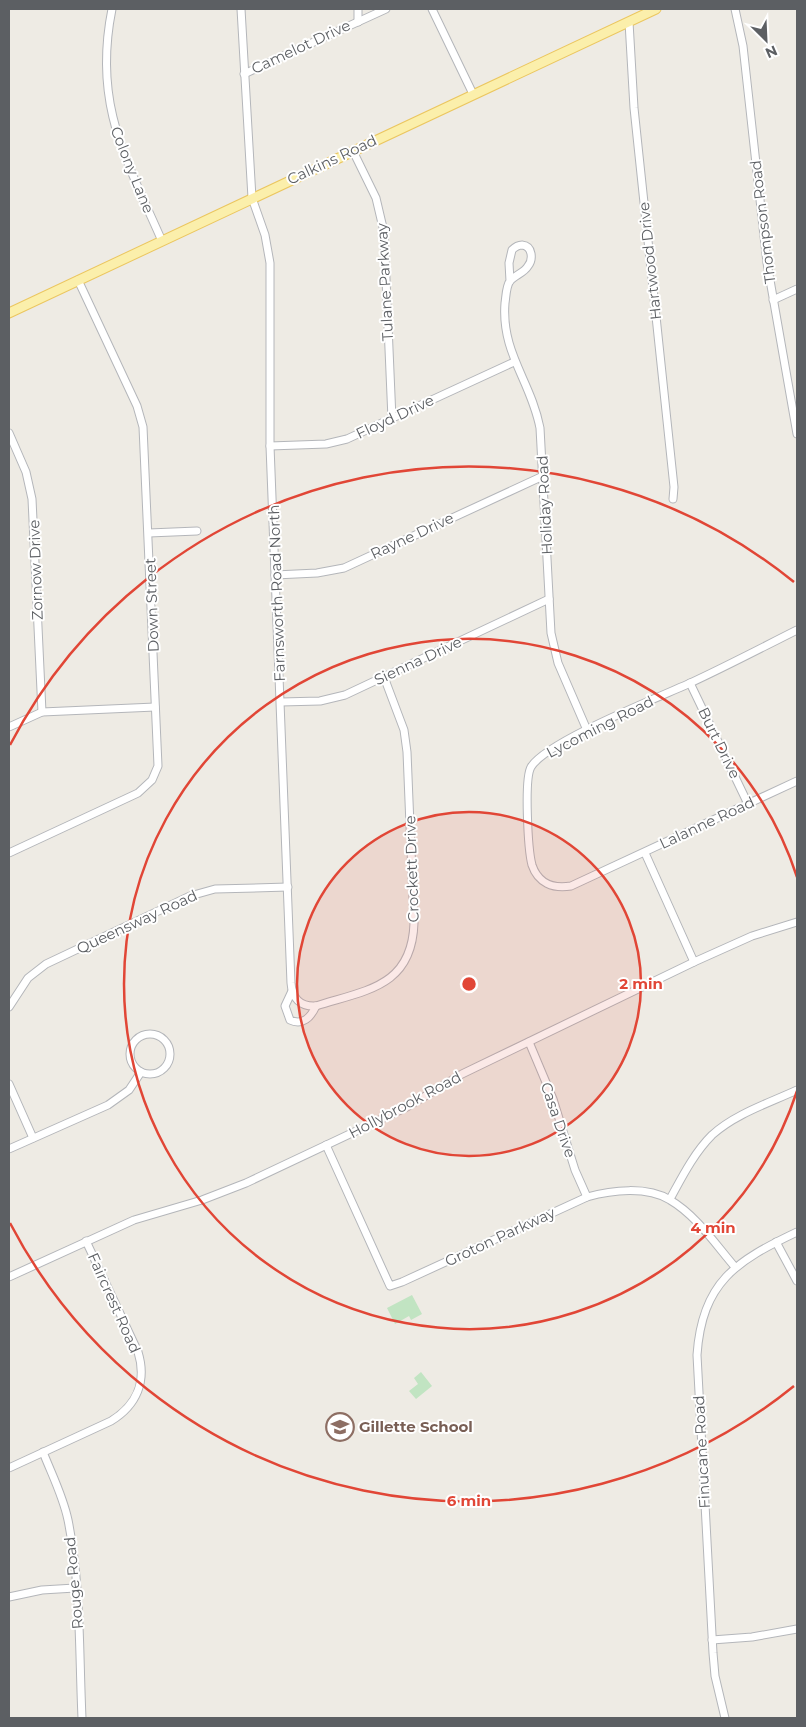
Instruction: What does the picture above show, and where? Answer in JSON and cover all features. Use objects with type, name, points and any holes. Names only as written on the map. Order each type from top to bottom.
[{"type":"main road","name":"Calkins Road","points":[[9,313],[656,9]]},
{"type":"street","name":"Colony Lane","points":[[112,9],[105,53],[106,86],[110,115],[122,151],[162,241]]},
{"type":"street","name":"Farnsworth Road North","points":[[242,9],[252,198],[265,235],[270,263],[270,446],[292,991]]},
{"type":"street","points":[[358,9],[358,22]]},
{"type":"street","name":"Camelot Drive","points":[[244,74],[386,9]]},
{"type":"street","points":[[432,9],[473,94]]},
{"type":"street","name":"Thompson Road","points":[[735,9],[743,46],[767,263],[797,434]]},
{"type":"street","name":"Hartwood Drive","points":[[629,22],[634,108],[674,487],[673,500]]},
{"type":"street","name":"Tulane Parkway","points":[[353,151],[376,198],[384,232],[392,419]]},
{"type":"street","name":"Holiday Road","points":[[510,281],[528,267],[532,258],[530,250],[526,246],[521,245],[512,250],[508,263],[510,281],[504,315],[507,339],[514,362],[528,386],[538,414],[549,600],[554,649],[587,730]]},
{"type":"street","name":"Down Street","points":[[9,853],[130,798],[148,785],[158,766],[143,427],[137,406],[78,280]]},
{"type":"street","points":[[773,300],[797,289]]},
{"type":"street","name":"Floyd Drive","points":[[270,446],[333,443],[355,436],[514,362]]},
{"type":"street","name":"Zornow Drive","points":[[9,433],[26,472],[32,499],[42,712]]},
{"type":"street","name":"Rayne Drive","points":[[275,575],[317,573],[344,568],[543,476]]},
{"type":"street","points":[[149,533],[197,531]]},
{"type":"street","name":"Sienna Drive","points":[[281,702],[328,700],[384,677],[549,600]]},
{"type":"street","name":"Lycoming Road","points":[[645,853],[571,886],[551,886],[536,874],[530,856],[527,788],[530,768],[546,752],[587,730],[690,683],[797,630]]},
{"type":"street","name":"Crockett Drive","points":[[292,991],[285,1006],[290,1020],[300,1022],[307,1019],[316,1006],[386,982],[400,969],[406,960],[414,936],[407,752],[404,730],[384,677]]},
{"type":"street","name":"Burt Drive","points":[[690,683],[748,804]]},
{"type":"street","points":[[9,727],[42,712],[156,707]]},
{"type":"street","name":"Lalanne Road","points":[[694,962],[645,853],[797,781]]},
{"type":"street","name":"Queensway Road","points":[[9,1007],[28,978],[46,964],[190,896],[215,889],[288,887]]},
{"type":"street","name":"Hollybrook Road","points":[[9,1277],[134,1220],[228,1191],[406,1107],[462,1074],[694,962],[752,936],[797,922]]},
{"type":"street","points":[[292,991],[301,1004],[316,1006]]},
{"type":"street","points":[[144,1036],[157,1036],[167,1044],[170,1050],[168,1062],[160,1072],[154,1074],[141,1072],[132,1063],[131,1050],[134,1044],[144,1036]]},
{"type":"street","name":"Casa Drive","points":[[529,1042],[553,1099],[566,1145],[587,1197]]},
{"type":"street","points":[[9,1150],[114,1102],[129,1090],[141,1072]]},
{"type":"street","points":[[9,1084],[33,1138]]},
{"type":"street","points":[[670,1200],[689,1166],[713,1134],[744,1114],[797,1090]]},
{"type":"street","name":"Groton Parkway","points":[[326,1145],[390,1286],[587,1197],[600,1193],[631,1191],[649,1193],[670,1200],[703,1230],[735,1267]]},
{"type":"street","name":"Finucane Road","points":[[725,1718],[715,1676],[712,1640],[697,1355],[698,1336],[701,1320],[710,1299],[716,1288],[735,1267],[776,1242],[797,1232]]},
{"type":"street","name":"Faircrest Road","points":[[9,1468],[119,1416],[130,1405],[141,1384],[142,1370],[138,1352],[86,1241]]},
{"type":"street","points":[[776,1242],[797,1282]]},
{"type":"street","name":"Rouge Road","points":[[43,1452],[61,1494],[68,1519],[75,1588],[82,1718]]},
{"type":"street","points":[[9,1597],[42,1590],[75,1588]]},
{"type":"street","points":[[712,1640],[752,1637],[797,1629]]},
{"type":"green space","points":[[412,1295],[422,1314],[411,1320],[409,1316],[395,1324],[387,1308]]},
{"type":"green space","points":[[421,1372],[432,1386],[416,1399],[409,1391],[418,1384],[414,1378]]},
{"type":"place","name":"Gillette School","points":[[340,1427]]}]
